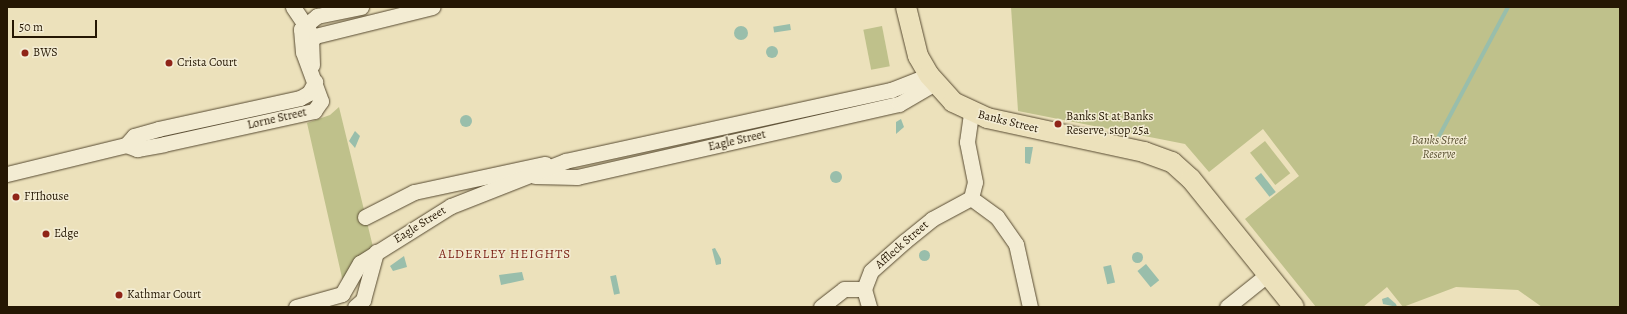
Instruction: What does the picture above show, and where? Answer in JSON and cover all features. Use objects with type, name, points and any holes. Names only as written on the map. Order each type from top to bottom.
[{"type":"main road","name":"Banks Street","points":[[906,7],[913,43],[932,79],[953,102],[971,113],[1144,152],[1172,162],[1191,178],[1294,307]]},
{"type":"street","points":[[293,7],[306,17],[309,42],[432,7]]},
{"type":"street","points":[[306,17],[361,7]]},
{"type":"street","name":"Lorne Street","points":[[7,174],[126,144],[137,149],[310,112],[321,102],[313,75],[309,42]]},
{"type":"street","name":"Eagle Street","points":[[365,217],[414,192],[565,161],[891,90],[932,79]]},
{"type":"street","name":"Eagle Street","points":[[532,177],[577,177],[894,106],[914,99],[932,79]]},
{"type":"street","points":[[891,90],[899,98],[894,106]]},
{"type":"street","points":[[971,113],[967,142],[975,182],[971,198],[998,217],[1016,244],[1030,307]]},
{"type":"street","name":"Eagle Street","points":[[296,307],[342,294],[357,265],[462,200],[532,177],[565,161]]},
{"type":"street","name":"Affleck Street","points":[[864,289],[871,271],[905,241],[932,219],[971,198]]},
{"type":"street","points":[[360,306],[376,252]]},
{"type":"street","points":[[1227,307],[1268,274]]},
{"type":"street","points":[[821,307],[844,289],[864,289],[869,307]]},
{"type":"green space","name":"Banks Street Reserve","points":[[1011,7],[1620,7],[1620,307],[1542,307],[1518,290],[1456,287],[1403,307],[1387,287],[1363,307],[1316,307],[1245,219],[1299,176],[1263,129],[1209,172],[1185,144],[1018,111]]},
{"type":"green space","points":[[882,26],[890,66],[871,70],[863,30]]},
{"type":"green space","points":[[339,107],[373,247],[343,282],[307,123],[330,115]]},
{"type":"green space","points":[[1265,141],[1290,173],[1275,185],[1250,153]]},
{"type":"shaded area","points":[[790,24],[791,30],[774,33],[773,27]]},
{"type":"shaded area","points":[[741,26],[746,28],[748,33],[746,38],[741,40],[736,38],[734,33],[736,28]]},
{"type":"shaded area","points":[[770,46],[774,46],[778,52],[774,58],[770,58],[766,54],[766,50]]},
{"type":"shaded area","points":[[464,115],[468,115],[472,121],[468,127],[464,127],[460,123],[460,119]]},
{"type":"shaded area","points":[[901,119],[904,127],[896,134],[896,122]]},
{"type":"shaded area","points":[[355,131],[360,136],[355,148],[349,141]]},
{"type":"shaded area","points":[[1025,147],[1033,147],[1030,164],[1025,163]]},
{"type":"shaded area","points":[[838,171],[841,172],[841,182],[834,183],[831,182],[830,175],[831,172]]},
{"type":"shaded area","points":[[1261,173],[1276,192],[1269,197],[1255,178]]},
{"type":"shaded area","points":[[715,248],[721,259],[721,264],[716,265],[712,249]]},
{"type":"shaded area","points":[[924,249],[928,251],[930,255],[928,259],[924,261],[920,259],[918,255],[920,251]]},
{"type":"shaded area","points":[[1137,251],[1141,253],[1143,257],[1141,261],[1137,263],[1133,261],[1131,257],[1133,253]]},
{"type":"shaded area","points":[[404,256],[407,267],[393,271],[390,266]]},
{"type":"shaded area","points":[[1146,264],[1159,280],[1151,287],[1137,271]]},
{"type":"shaded area","points":[[1111,265],[1115,283],[1107,284],[1103,267]]},
{"type":"shaded area","points":[[522,272],[524,280],[501,285],[499,275]]},
{"type":"shaded area","points":[[616,275],[620,294],[614,295],[610,276]]},
{"type":"shaded area","points":[[1388,297],[1396,304],[1397,307],[1383,304],[1382,299]]},
{"type":"waterway","points":[[1436,142],[1508,7]]},
{"type":"place","name":"BWS","points":[[25,53]]},
{"type":"place","name":"Crista Court","points":[[169,63]]},
{"type":"place","name":"Banks St at Banks Reserve, stop 25a","points":[[1058,124]]},
{"type":"place","name":"FIThouse","points":[[16,197]]},
{"type":"place","name":"Edge","points":[[46,234]]},
{"type":"place","name":"Kathmar Court","points":[[119,295]]},
{"type":"district","name":"ALDERLEY HEIGHTS","points":[[505,254]]}]
